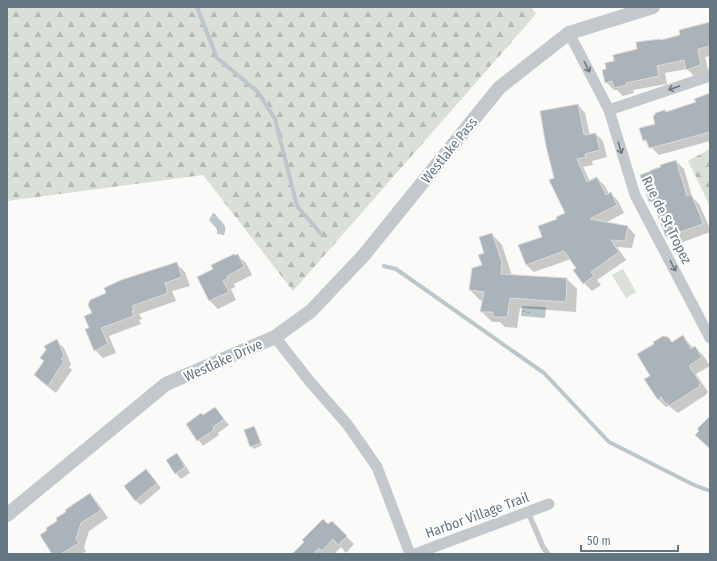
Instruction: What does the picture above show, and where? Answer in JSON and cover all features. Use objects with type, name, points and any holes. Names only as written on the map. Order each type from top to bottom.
[{"type":"street","name":"Westlake Pass","points":[[275,337],[311,311],[364,255],[499,88],[569,33],[653,7]]},
{"type":"street","name":"Rue de St Tropez","points":[[569,33],[609,110],[635,195],[710,338]]},
{"type":"street","points":[[609,110],[707,77],[710,74]]},
{"type":"street","name":"Westlake Drive","points":[[7,515],[166,384],[275,337],[311,383],[347,424],[377,467],[410,554]]},
{"type":"street","name":"Harbor Village Trail","points":[[415,554],[549,504]]},
{"type":"lane","points":[[528,512],[543,547],[548,554]]},
{"type":"green space","points":[[7,7],[531,7],[536,14],[293,291],[203,175],[7,201]]},
{"type":"green space","points":[[710,149],[710,206],[688,161]]},
{"type":"green space","points":[[623,269],[636,292],[626,298],[612,275]]},
{"type":"water","points":[[213,213],[224,225],[224,235],[217,234],[217,229],[209,220]]},
{"type":"water","points":[[522,306],[546,307],[545,318],[521,316]]},
{"type":"building","points":[[710,22],[710,46],[698,49],[701,65],[686,70],[684,60],[657,66],[659,76],[626,83],[627,85],[614,88],[612,81],[605,83],[602,70],[606,69],[605,63],[614,61],[613,55],[637,49],[636,42],[661,40],[680,35],[679,30]]},
{"type":"building","points":[[710,93],[710,132],[651,148],[649,148],[646,140],[643,141],[639,128],[655,124],[653,116],[655,113],[665,110],[666,112],[696,102],[694,99]]},
{"type":"building","points":[[578,104],[584,134],[596,133],[600,150],[585,154],[586,157],[577,159],[587,182],[597,177],[606,195],[611,192],[617,205],[590,219],[628,226],[625,241],[611,240],[619,252],[591,272],[594,276],[583,284],[573,270],[576,268],[564,251],[526,265],[518,245],[542,237],[538,226],[557,219],[556,217],[565,213],[549,180],[554,178],[546,146],[540,111]]},
{"type":"building","points":[[676,160],[687,196],[691,194],[703,224],[666,237],[652,201],[649,202],[640,175],[661,167],[660,165]]},
{"type":"building","points":[[492,233],[502,262],[501,274],[567,278],[566,302],[510,298],[507,317],[493,317],[493,312],[480,312],[484,292],[469,290],[472,268],[482,265],[478,255],[484,253],[479,237]]},
{"type":"building","points":[[234,254],[238,254],[244,267],[227,276],[228,278],[223,281],[229,292],[209,301],[197,277],[213,269],[211,265]]},
{"type":"building","points":[[177,262],[182,277],[165,283],[168,293],[132,306],[134,316],[101,328],[108,344],[94,351],[85,329],[89,328],[84,316],[92,313],[88,305],[90,300],[106,293],[104,288],[121,280]]},
{"type":"building","points":[[683,335],[691,349],[695,346],[702,357],[689,366],[701,384],[669,406],[661,397],[658,400],[644,379],[650,376],[637,354],[654,344],[653,342],[663,336],[668,337],[672,342]]},
{"type":"building","points":[[57,339],[64,355],[61,359],[64,361],[48,386],[34,375],[44,361],[40,358],[46,350],[44,346]]},
{"type":"building","points":[[215,407],[224,419],[213,427],[214,430],[197,441],[186,424],[201,413],[203,415]]},
{"type":"building","points":[[710,416],[710,449],[695,435],[699,431],[697,429]]},
{"type":"building","points":[[254,426],[261,443],[250,447],[244,430]]},
{"type":"building","points":[[177,453],[185,467],[175,474],[166,460]]},
{"type":"building","points":[[146,469],[157,483],[135,501],[124,486]]},
{"type":"building","points":[[90,493],[101,510],[81,523],[76,539],[79,543],[61,554],[52,554],[40,535],[47,530],[46,528],[57,521],[56,518],[66,512],[65,510]]},
{"type":"building","points":[[323,519],[328,524],[332,521],[347,536],[338,545],[333,539],[322,551],[319,548],[313,554],[292,554],[304,542],[302,540]]},
{"type":"waterway","points":[[197,7],[217,58],[258,92],[275,119],[297,206],[321,234]]},
{"type":"waterway","points":[[384,266],[396,269],[544,373],[609,442],[694,485],[710,491]]}]
